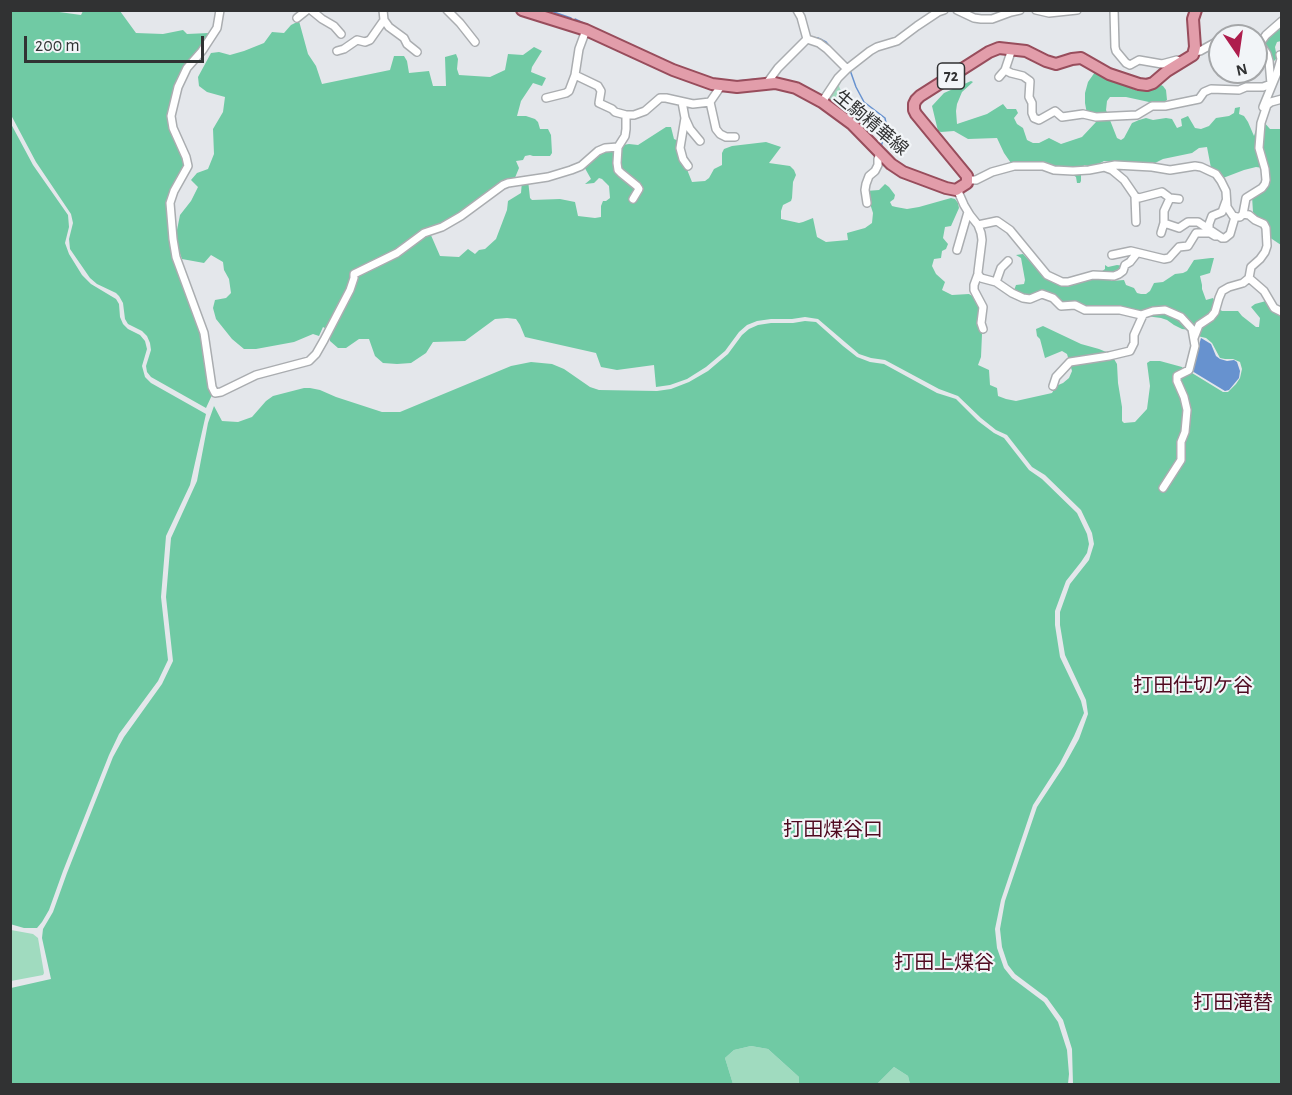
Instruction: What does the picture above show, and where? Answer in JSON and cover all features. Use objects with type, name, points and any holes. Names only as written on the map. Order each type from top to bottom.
[{"type":"main road","name":"生駒精華線","points":[[522,10],[586,30],[673,70],[721,86],[737,87],[767,83],[784,84],[796,88],[822,102],[852,124],[891,164],[903,172],[946,188],[957,189]]},
{"type":"main road","points":[[1012,49],[1026,51],[1056,64],[1081,58],[1109,74],[1148,85],[1191,57],[1194,51],[1193,26],[1196,10]]},
{"type":"main road","name":"生駒精華線","points":[[968,180],[966,173],[919,120],[914,104],[920,96],[989,52],[999,48],[1012,49]]},
{"type":"main road","points":[[957,189],[968,180]]},
{"type":"street","points":[[220,10],[217,28],[187,68],[178,87],[171,116],[173,128],[188,166],[174,190],[170,203],[176,257],[204,333],[212,387],[215,393],[256,375],[309,361],[316,354],[350,290],[354,274],[397,253],[424,233],[442,227],[461,216],[503,185],[571,171],[581,166],[598,151],[618,147]]},
{"type":"street","points":[[297,18],[309,10],[334,26],[341,34]]},
{"type":"street","points":[[382,10],[384,20],[389,27],[417,52]]},
{"type":"street","points":[[447,10],[475,42]]},
{"type":"street","points":[[797,10],[807,39]]},
{"type":"street","points":[[822,102],[838,78],[870,51],[897,41],[944,10]]},
{"type":"street","points":[[957,10],[974,18],[992,19],[1020,10]]},
{"type":"street","points":[[1036,10],[1048,13],[1077,10]]},
{"type":"street","points":[[1114,10],[1116,51],[1126,63],[1131,65],[1139,60],[1156,64],[1168,63],[1208,47]]},
{"type":"street","points":[[337,51],[357,40],[365,42],[370,40],[384,20]]},
{"type":"street","points":[[1268,32],[1281,21]]},
{"type":"street","points":[[546,98],[569,91],[586,30]]},
{"type":"street","points":[[807,39],[827,48],[847,69]]},
{"type":"street","points":[[767,83],[778,68],[807,39]]},
{"type":"street","points":[[999,77],[1005,70],[1012,49]]},
{"type":"street","points":[[1235,217],[1243,214],[1246,198],[1262,188],[1266,180],[1258,141],[1265,108],[1263,106],[1277,73],[1280,55]]},
{"type":"street","points":[[1268,58],[1271,84]]},
{"type":"street","points":[[1005,70],[1030,81],[1029,97],[1032,103],[1032,113],[1034,118],[1040,120],[1055,111],[1062,117],[1083,114],[1096,117],[1137,115],[1152,106],[1166,106],[1199,99],[1204,92],[1211,89],[1239,90],[1271,84]]},
{"type":"street","points":[[575,75],[598,86],[601,91],[599,103],[626,115],[645,111],[660,98],[693,104],[710,102]]},
{"type":"street","points":[[721,86],[710,102],[716,129],[726,137],[735,137]]},
{"type":"street","points":[[1265,108],[1271,102],[1281,99]]},
{"type":"street","points":[[682,102],[690,129],[700,141]]},
{"type":"street","points":[[626,115],[625,136],[618,147],[618,170],[639,189],[633,199]]},
{"type":"street","points":[[685,118],[680,148],[688,166]]},
{"type":"street","points":[[867,203],[866,184],[878,165],[880,153]]},
{"type":"street","points":[[968,180],[976,180],[992,172],[1014,166],[1043,166],[1054,170],[1073,171],[1115,165],[1152,166],[1178,170],[1196,166],[1216,174],[1226,190],[1226,201],[1230,212],[1235,217]]},
{"type":"street","points":[[1104,167],[1112,170],[1124,180],[1135,196],[1136,222]]},
{"type":"street","points":[[957,189],[968,212],[978,225],[982,240],[974,290],[983,308],[981,323],[983,329]]},
{"type":"street","points":[[1135,196],[1139,198],[1162,192],[1170,198],[1179,198]]},
{"type":"street","points":[[1161,233],[1164,211],[1170,198]]},
{"type":"street","points":[[1209,229],[1212,216],[1221,212],[1226,201]]},
{"type":"street","points":[[957,250],[968,212]]},
{"type":"street","points":[[1194,338],[1199,325],[1215,312],[1222,291],[1243,283],[1249,278],[1251,267],[1265,252],[1267,246],[1264,224],[1243,214]]},
{"type":"street","points":[[1112,255],[1131,251],[1164,259],[1169,258],[1179,247],[1188,246],[1196,233],[1228,237],[1235,217]]},
{"type":"street","points":[[978,225],[997,221],[1011,230],[1047,275],[1062,282],[1093,275],[1114,276],[1123,271],[1125,265],[1137,254]]},
{"type":"street","points":[[1164,223],[1179,228],[1193,221],[1198,222],[1219,236]]},
{"type":"street","points":[[996,282],[1001,268],[1008,261]]},
{"type":"street","points":[[978,274],[981,278],[996,282],[1012,293],[1028,299],[1042,294],[1053,298],[1061,306],[1075,305],[1085,310],[1120,310],[1143,315],[1160,310],[1171,312],[1189,325],[1196,346],[1190,370],[1177,376],[1187,410],[1185,432],[1181,442],[1181,460],[1163,488]]},
{"type":"street","points":[[1249,278],[1264,291],[1274,308],[1281,312]]},
{"type":"street","points":[[1053,386],[1056,377],[1070,362],[1130,351],[1143,315]]},
{"type":"green space","points":[[10,11],[52,11],[81,15],[83,11],[120,11],[136,33],[163,34],[183,30],[187,34],[209,33],[201,50],[176,86],[168,116],[185,166],[172,190],[169,220],[202,334],[212,395],[206,408],[151,377],[146,366],[151,350],[147,336],[128,324],[119,296],[90,278],[70,249],[69,239],[73,223],[71,214],[36,162],[11,115]]},
{"type":"green space","points":[[299,21],[308,54],[316,66],[322,84],[390,70],[394,56],[404,56],[409,73],[429,71],[433,86],[446,86],[445,57],[456,54],[459,75],[490,77],[505,70],[508,54],[523,55],[534,47],[542,51],[531,72],[546,78],[542,86],[533,83],[521,101],[517,116],[535,119],[540,129],[548,129],[551,135],[552,153],[550,156],[525,156],[523,160],[516,161],[519,168],[512,185],[505,187],[430,233],[440,256],[459,257],[468,249],[475,254],[496,239],[508,201],[521,193],[522,181],[528,180],[532,200],[560,199],[575,202],[578,216],[601,217],[603,201],[610,198],[609,186],[599,178],[594,183],[585,184],[591,179],[582,163],[583,159],[610,147],[638,145],[666,127],[671,127],[674,139],[681,142],[692,182],[705,181],[714,169],[722,165],[724,149],[766,142],[781,147],[769,163],[790,166],[796,175],[791,201],[783,205],[781,219],[799,223],[813,218],[817,237],[826,242],[848,240],[847,233],[865,228],[872,223],[873,213],[866,191],[879,190],[885,184],[895,195],[890,202],[896,207],[907,209],[955,199],[959,208],[951,226],[945,227],[943,238],[948,244],[942,251],[941,258],[934,259],[932,266],[936,274],[945,282],[942,290],[952,295],[969,294],[974,297],[984,312],[981,357],[978,365],[989,370],[990,385],[997,388],[998,396],[1006,399],[1016,401],[1052,393],[1056,386],[1069,378],[1072,371],[1067,354],[1062,351],[1045,358],[1036,329],[1043,326],[1081,344],[1111,354],[1117,364],[1124,423],[1135,422],[1147,409],[1150,386],[1147,363],[1150,361],[1160,361],[1182,367],[1187,374],[1192,373],[1223,392],[1228,392],[1236,384],[1242,369],[1240,362],[1220,358],[1212,343],[1206,338],[1193,335],[1190,330],[1182,329],[1161,318],[1062,305],[1049,297],[1039,298],[1013,293],[1016,285],[1024,284],[1025,280],[1021,258],[1016,255],[1023,254],[1049,279],[1061,284],[1089,272],[1101,272],[1105,269],[1105,265],[1108,267],[1124,266],[1123,269],[1109,275],[1111,281],[1124,280],[1126,285],[1141,294],[1150,291],[1154,283],[1163,282],[1175,274],[1187,271],[1194,260],[1214,258],[1210,273],[1200,276],[1206,300],[1213,298],[1222,311],[1238,311],[1256,327],[1259,327],[1260,318],[1251,307],[1266,301],[1275,307],[1281,307],[1281,1084],[1073,1084],[1072,1049],[1063,1020],[1047,998],[1015,974],[1008,965],[1002,947],[1000,929],[1005,901],[1037,807],[1079,739],[1088,714],[1086,700],[1065,655],[1060,612],[1070,584],[1089,560],[1094,544],[1092,533],[1081,510],[1045,475],[1032,467],[1007,435],[996,430],[958,396],[939,389],[885,360],[859,354],[818,319],[805,317],[771,319],[747,325],[725,351],[706,367],[687,379],[656,387],[654,365],[617,370],[601,367],[596,353],[525,337],[516,319],[495,319],[465,341],[433,342],[426,353],[411,363],[397,364],[383,363],[375,356],[369,339],[359,339],[346,348],[338,348],[330,341],[330,331],[323,327],[319,336],[313,334],[294,342],[256,349],[244,349],[232,339],[216,319],[213,308],[215,300],[226,298],[231,293],[223,262],[211,255],[204,263],[182,259],[177,246],[180,215],[198,187],[191,180],[197,173],[208,169],[214,154],[213,129],[223,112],[225,97],[207,92],[199,86],[198,77],[211,53],[219,52],[230,55],[244,51],[264,43],[272,32],[284,33],[291,25]]},
{"type":"green space","points":[[1281,25],[1281,41],[1277,42],[1275,47],[1277,58],[1271,62],[1268,55],[1268,40]]},
{"type":"green space","points":[[1095,72],[1138,91],[1146,91],[1161,85],[1166,90],[1167,100],[1163,103],[1110,97],[1106,110],[1117,138],[1121,140],[1132,123],[1146,118],[1172,119],[1177,128],[1182,126],[1181,119],[1188,116],[1195,128],[1201,129],[1209,126],[1216,118],[1229,116],[1234,113],[1235,108],[1240,107],[1239,114],[1244,116],[1254,136],[1259,120],[1270,129],[1281,129],[1281,245],[1266,235],[1265,220],[1256,217],[1253,212],[1252,196],[1269,184],[1263,168],[1244,170],[1223,178],[1211,168],[1207,147],[1155,163],[1104,161],[1093,167],[1084,165],[1081,181],[1077,183],[1076,177],[1050,164],[1011,163],[997,138],[968,139],[954,131],[938,131],[932,106],[944,93],[971,81],[973,82],[962,92],[957,104],[957,124],[987,114],[1003,104],[1007,109],[1016,109],[1018,113],[1014,118],[1017,124],[1023,128],[1027,140],[1033,143],[1049,138],[1061,144],[1082,137],[1096,122],[1093,116],[1087,114],[1085,103],[1088,82]]},
{"type":"green space","points":[[838,80],[841,82],[840,89],[848,98],[838,109],[828,97]]},
{"type":"green space","points":[[10,122],[33,165],[68,215],[69,227],[65,243],[69,254],[82,275],[91,284],[116,299],[123,324],[145,341],[147,349],[142,366],[145,377],[151,383],[206,414],[190,485],[166,536],[161,597],[168,660],[158,681],[119,734],[49,910],[37,928],[24,928],[10,924]]},
{"type":"green space","points":[[816,322],[857,357],[884,364],[937,393],[956,399],[978,421],[1004,438],[1029,470],[1042,479],[1077,513],[1087,534],[1089,544],[1087,553],[1066,581],[1055,611],[1060,657],[1081,701],[1084,713],[1060,763],[1033,805],[1001,900],[995,929],[997,948],[1004,968],[1012,978],[1044,1002],[1058,1022],[1067,1050],[1068,1084],[910,1084],[908,1076],[894,1067],[877,1084],[799,1084],[799,1077],[768,1049],[751,1046],[734,1050],[725,1058],[733,1084],[11,1084],[11,988],[51,979],[42,938],[43,929],[53,912],[113,757],[124,737],[162,684],[173,661],[166,597],[171,538],[197,481],[208,423],[214,406],[222,421],[238,422],[252,417],[273,396],[310,388],[382,412],[400,412],[511,366],[531,362],[552,364],[599,390],[657,391],[671,389],[708,371],[728,354],[749,329],[771,323]]},
{"type":"green space","points":[[11,930],[33,934],[38,938],[43,975],[11,981]]},
{"type":"green space","points":[[751,1046],[768,1049],[799,1077],[799,1084],[733,1084],[725,1058],[734,1050]]},
{"type":"green space","points":[[894,1067],[908,1076],[910,1084],[877,1084]]},
{"type":"water","points":[[1201,338],[1211,344],[1216,356],[1220,359],[1237,362],[1240,371],[1239,378],[1229,390],[1225,391],[1192,371]]},
{"type":"waterway","points":[[548,10],[571,18]]},
{"type":"waterway","points":[[575,19],[617,39]]},
{"type":"waterway","points":[[810,37],[826,42],[832,49]]},
{"type":"waterway","points":[[850,70],[864,102],[885,118],[881,148]]},
{"type":"waterway","points":[[736,81],[758,79]]},
{"type":"district","name":"打田仕切ケ谷","points":[[1193,686]]},
{"type":"district","name":"打田煤谷口","points":[[833,830]]},
{"type":"district","name":"打田上煤谷","points":[[944,963]]},
{"type":"district","name":"打田滝替","points":[[1233,1003]]}]
